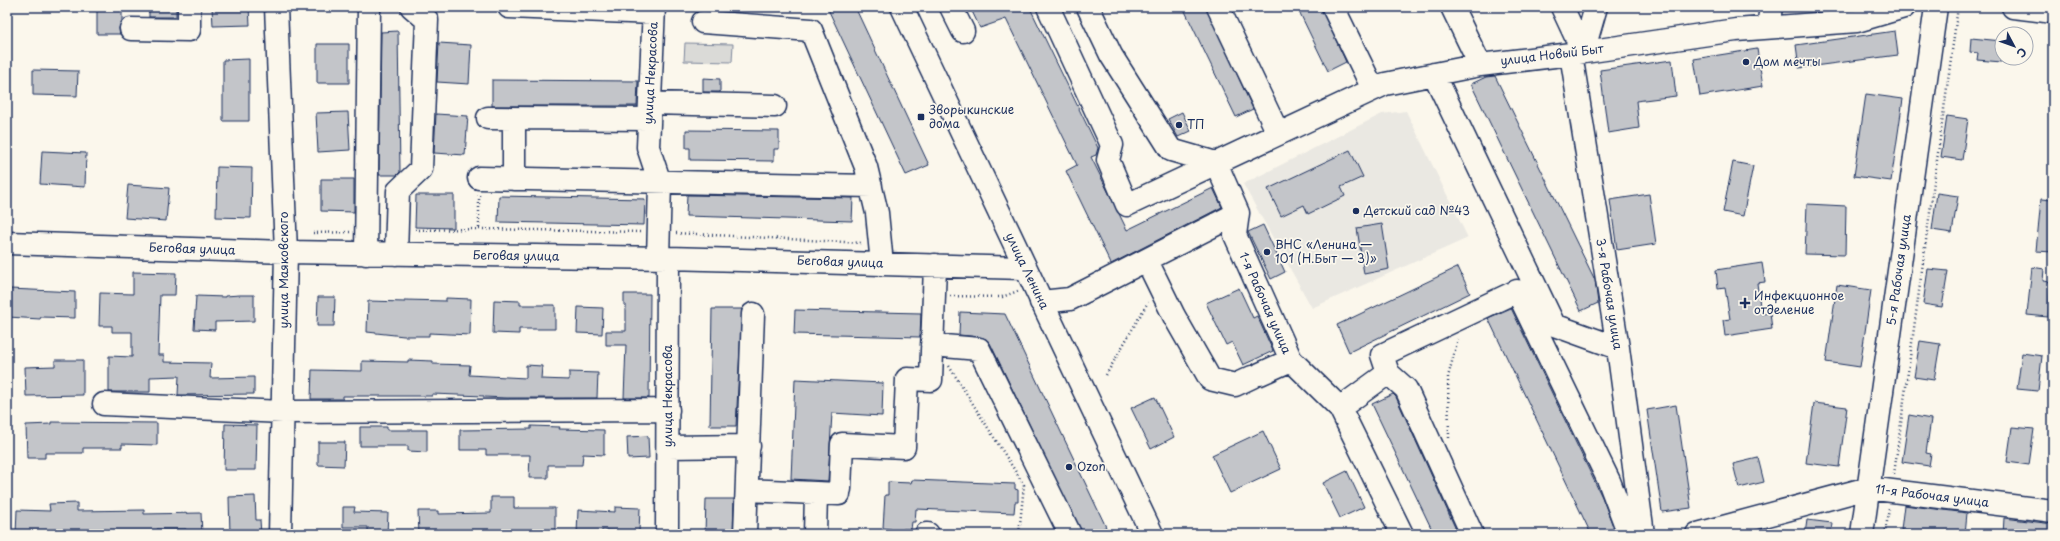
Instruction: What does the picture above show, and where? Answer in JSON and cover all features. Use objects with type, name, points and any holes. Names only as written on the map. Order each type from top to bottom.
[{"type":"street","points":[[131,29],[189,30],[189,7]]},
{"type":"street","points":[[201,7],[202,30]]},
{"type":"street","name":"улица Маяковского","points":[[276,7],[286,252],[280,534]]},
{"type":"street","points":[[366,254],[369,7]]},
{"type":"street","points":[[396,254],[398,191],[422,169],[427,20],[412,7]]},
{"type":"street","points":[[509,7],[654,10]]},
{"type":"street","name":"улица Ленина","points":[[902,7],[1148,533]]},
{"type":"street","points":[[951,7],[963,31]]},
{"type":"street","name":"улица Новый Быт","points":[[1048,7],[1112,145],[1108,160],[1127,205],[1385,84],[1480,65],[1577,53],[1736,30],[1770,17],[1858,14],[1904,7]]},
{"type":"street","points":[[1041,302],[1070,300],[1238,213],[1216,163],[1171,150],[1110,55],[1088,7]]},
{"type":"street","points":[[1218,7],[1278,133]]},
{"type":"street","points":[[1333,7],[1373,89]]},
{"type":"street","points":[[1452,7],[1480,65]]},
{"type":"street","points":[[1562,7],[1577,53]]},
{"type":"street","points":[[1577,53],[1596,7]]},
{"type":"street","name":"5-я Рабочая улица","points":[[1862,534],[1936,7]]},
{"type":"street","points":[[2013,7],[2053,12]]},
{"type":"street","name":"улица Некрасова","points":[[654,10],[648,147],[660,183],[668,410],[667,534]]},
{"type":"street","points":[[703,22],[811,30],[866,167],[877,213],[882,264]]},
{"type":"street","name":"3-я Рабочая улица","points":[[1577,53],[1643,534]]},
{"type":"street","points":[[1434,74],[1609,481],[1629,534]]},
{"type":"street","points":[[488,118],[775,106]]},
{"type":"street","points":[[514,118],[514,179]]},
{"type":"street","points":[[479,178],[660,183],[871,186]]},
{"type":"street","name":"1-я Рабочая улица","points":[[1238,213],[1235,235],[1291,360],[1340,408],[1402,534]]},
{"type":"street","name":"Беговая улица","points":[[7,243],[366,254],[663,258],[1024,268]]},
{"type":"street","points":[[1147,260],[1174,316],[1210,379],[1235,385],[1291,360]]},
{"type":"street","points":[[748,490],[816,494],[839,492],[842,444],[904,447],[907,379],[931,380],[935,265]]},
{"type":"street","points":[[1472,534],[1406,389],[1388,373],[1382,355],[1517,291],[1532,300],[1554,325],[1618,348]]},
{"type":"street","points":[[746,534],[753,314]]},
{"type":"street","points":[[932,345],[979,349],[1070,534]]},
{"type":"street","points":[[1340,408],[1388,373]]},
{"type":"street","points":[[104,404],[283,412],[668,410]]},
{"type":"street","points":[[668,447],[749,446]]},
{"type":"street","name":"11-я Рабочая улица","points":[[1696,534],[1868,488],[2053,511]]},
{"type":"street","points":[[815,534],[816,494]]},
{"type":"path","points":[[1885,534],[1958,7]]},
{"type":"path","points":[[479,178],[479,229]]},
{"type":"path","points":[[1106,375],[1159,283]]},
{"type":"path","points":[[934,296],[1002,297],[1023,290]]},
{"type":"path","points":[[1449,446],[1448,377],[1465,315]]},
{"type":"path","points":[[932,345],[957,377],[1024,486],[1019,534]]},
{"type":"shaded area","points":[[685,43],[733,44],[732,62],[684,61]]},
{"type":"shaded area","name":"Детский сад №43","points":[[1406,111],[1468,238],[1312,308],[1243,184],[1382,114]]},
{"type":"building","points":[[97,7],[122,7],[122,21],[119,28],[120,34],[97,34]]},
{"type":"building","points":[[149,7],[176,7],[176,17],[149,17]]},
{"type":"building","points":[[212,7],[249,7],[250,25],[213,26]]},
{"type":"building","points":[[827,7],[855,7],[929,165],[906,175]]},
{"type":"building","points":[[970,7],[1035,7],[1035,9],[1031,10],[1098,148],[1096,155],[1091,157],[1127,230],[1213,188],[1222,207],[1111,264],[1066,171],[1077,165],[1006,19],[980,28]]},
{"type":"building","points":[[1183,7],[1206,7],[1253,109],[1236,117]]},
{"type":"building","points":[[1297,7],[1321,7],[1346,62],[1328,71]]},
{"type":"building","points":[[398,31],[400,172],[397,175],[379,175],[381,32]]},
{"type":"building","points":[[1895,31],[1898,55],[1799,68],[1796,45]]},
{"type":"building","points":[[1971,38],[1994,40],[1994,61],[1977,60],[1978,53],[1970,52]]},
{"type":"building","points":[[439,43],[471,45],[469,84],[437,82]]},
{"type":"building","points":[[317,44],[349,44],[349,83],[317,83]]},
{"type":"building","points":[[1757,49],[1763,86],[1700,96],[1694,59]]},
{"type":"building","points":[[249,59],[249,121],[223,121],[223,60]]},
{"type":"building","points":[[1672,60],[1676,96],[1636,101],[1639,128],[1608,133],[1600,70]]},
{"type":"building","points":[[33,70],[78,71],[77,96],[33,95]]},
{"type":"building","points":[[1495,76],[1595,280],[1598,303],[1581,311],[1471,84],[1486,77]]},
{"type":"building","points":[[703,78],[720,79],[720,92],[703,92]]},
{"type":"building","points":[[492,80],[638,81],[637,106],[492,106]]},
{"type":"building","points":[[1866,94],[1903,99],[1891,181],[1854,176]]},
{"type":"building","points":[[348,112],[350,150],[318,152],[316,113]]},
{"type":"building","name":"ТП","points":[[1182,112],[1191,131],[1178,137],[1168,119]]},
{"type":"building","points":[[436,114],[468,116],[465,155],[434,153]]},
{"type":"building","points":[[1947,116],[1968,119],[1962,160],[1941,157]]},
{"type":"building","points":[[686,130],[779,131],[779,149],[774,149],[774,161],[690,160],[690,148],[686,148]]},
{"type":"building","points":[[1350,150],[1363,177],[1341,187],[1345,196],[1308,214],[1304,205],[1281,216],[1268,189]]},
{"type":"building","points":[[42,151],[86,153],[85,187],[40,184]]},
{"type":"building","points":[[1733,162],[1753,166],[1743,216],[1723,212]]},
{"type":"building","points":[[217,167],[252,168],[251,218],[216,217]]},
{"type":"building","points":[[321,179],[354,179],[354,212],[321,211]]},
{"type":"building","points":[[128,185],[169,188],[166,221],[125,218]]},
{"type":"building","points":[[1937,193],[1958,196],[1952,233],[1932,230]]},
{"type":"building","points":[[1649,194],[1656,244],[1617,250],[1610,200]]},
{"type":"building","points":[[416,195],[454,195],[454,228],[415,227]]},
{"type":"building","points":[[687,195],[853,198],[852,221],[686,216]]},
{"type":"building","points":[[499,196],[645,199],[644,225],[498,222]]},
{"type":"building","points":[[2041,199],[2053,200],[2053,252],[2036,251]]},
{"type":"building","points":[[1807,204],[1846,206],[1845,255],[1805,254]]},
{"type":"building","points":[[1382,224],[1389,269],[1364,274],[1357,228]]},
{"type":"building","name":"ВНС «Ленина — 101 (Н.Быт — 3)»","points":[[1263,225],[1285,272],[1271,279],[1248,232]]},
{"type":"building","points":[[1762,263],[1765,282],[1757,283],[1761,314],[1770,313],[1772,329],[1725,336],[1723,320],[1730,319],[1725,288],[1718,289],[1716,270]]},
{"type":"building","points":[[1458,267],[1470,293],[1349,352],[1337,325]]},
{"type":"building","points":[[2032,267],[2044,269],[2043,281],[2051,282],[2048,317],[2027,315]]},
{"type":"building","points":[[1928,269],[1948,271],[1942,307],[1923,304]]},
{"type":"building","points":[[133,272],[176,273],[175,295],[160,295],[158,355],[164,355],[164,362],[211,363],[210,378],[254,377],[254,394],[178,395],[179,376],[150,377],[150,392],[109,392],[109,356],[132,357],[132,332],[112,332],[112,326],[99,326],[100,293],[133,294]]},
{"type":"building","points":[[1837,285],[1871,290],[1860,367],[1826,362]]},
{"type":"building","points":[[1239,288],[1253,318],[1257,316],[1273,351],[1243,365],[1232,342],[1226,345],[1206,303]]},
{"type":"building","points":[[10,289],[75,292],[75,318],[41,317],[40,319],[8,317]]},
{"type":"building","points":[[624,294],[650,294],[649,398],[624,398],[626,345],[606,345],[606,331],[626,331],[626,305],[624,305]]},
{"type":"building","points":[[254,295],[254,321],[215,322],[215,330],[194,329],[196,296],[225,297]]},
{"type":"building","points":[[318,297],[335,297],[334,326],[317,326]]},
{"type":"building","points":[[446,298],[471,299],[470,335],[429,333],[429,336],[404,336],[367,332],[368,301],[446,301]]},
{"type":"building","points":[[494,300],[520,301],[520,305],[555,305],[555,329],[519,329],[519,334],[493,333]]},
{"type":"building","points":[[578,307],[603,308],[602,334],[577,333]]},
{"type":"building","points":[[1511,308],[1602,497],[1616,534],[1591,534],[1488,318]]},
{"type":"building","points":[[712,309],[742,309],[736,426],[710,426]]},
{"type":"building","points":[[795,310],[921,313],[920,337],[794,334]]},
{"type":"building","points":[[960,312],[1005,314],[1106,527],[1090,534],[1082,534],[990,343],[986,339],[980,337],[959,335]]},
{"type":"building","points":[[1920,341],[1940,344],[1934,380],[1914,377]]},
{"type":"building","points":[[2022,353],[2042,356],[2038,391],[2017,389]]},
{"type":"building","points":[[55,360],[83,360],[83,395],[26,396],[25,367],[55,366]]},
{"type":"building","points":[[408,360],[433,361],[433,364],[470,365],[469,375],[526,378],[526,365],[542,366],[541,379],[569,380],[569,372],[598,373],[597,398],[507,398],[432,394],[432,396],[343,396],[343,399],[311,399],[312,370],[362,371],[362,361],[408,362]]},
{"type":"building","points":[[795,379],[883,383],[882,416],[832,413],[828,481],[791,479]]},
{"type":"building","points":[[1393,394],[1396,397],[1458,534],[1434,534],[1372,404]]},
{"type":"building","points":[[1155,397],[1174,437],[1151,449],[1131,408]]},
{"type":"building","points":[[1814,403],[1847,407],[1839,467],[1806,463]]},
{"type":"building","points":[[1676,405],[1691,508],[1662,512],[1647,410]]},
{"type":"building","points":[[1909,415],[1931,419],[1926,453],[1931,454],[1929,466],[1902,462]]},
{"type":"building","points":[[51,422],[157,423],[157,445],[122,444],[122,448],[83,448],[83,453],[45,453],[45,458],[27,458],[26,425],[51,424]]},
{"type":"building","points":[[225,424],[257,425],[256,470],[224,470]]},
{"type":"building","points":[[531,426],[560,427],[559,429],[604,430],[604,455],[583,454],[582,465],[548,465],[548,478],[529,478],[530,455],[486,455],[486,450],[460,450],[460,430],[531,429]]},
{"type":"building","points":[[360,427],[387,427],[387,430],[427,430],[427,452],[408,451],[408,446],[360,446]]},
{"type":"building","points":[[2012,427],[2034,429],[2029,465],[2007,462]]},
{"type":"building","points":[[1263,431],[1281,469],[1230,493],[1212,455]]},
{"type":"building","points":[[648,436],[649,458],[628,459],[627,437]]},
{"type":"building","points":[[318,442],[345,442],[344,466],[318,465]]},
{"type":"building","points":[[1758,458],[1764,482],[1739,488],[1733,464]]},
{"type":"building","points":[[1347,471],[1364,507],[1340,518],[1323,483]]},
{"type":"building","points":[[912,480],[1015,484],[1015,489],[1018,490],[1018,502],[1015,502],[1014,513],[916,509],[915,522],[912,522],[911,529],[903,529],[903,532],[891,532],[891,529],[883,528],[885,495],[888,495],[888,482],[911,483]]},
{"type":"building","points":[[255,496],[256,520],[260,520],[261,534],[230,534],[229,497]]},
{"type":"building","points":[[491,497],[514,497],[514,508],[555,508],[555,534],[419,534],[418,511],[438,511],[438,514],[491,513]]},
{"type":"building","points":[[706,499],[734,499],[733,534],[705,534]]},
{"type":"building","points":[[77,503],[77,511],[144,510],[144,514],[201,513],[202,534],[186,534],[186,529],[157,529],[157,534],[16,534],[17,510],[50,511],[49,504]]},
{"type":"building","points":[[1904,505],[1967,513],[1965,534],[1939,534],[1901,530]]},
{"type":"building","points":[[343,507],[355,507],[354,512],[388,513],[387,534],[368,534],[368,527],[343,527]]},
{"type":"building","points":[[615,507],[640,508],[639,532],[602,530],[602,534],[577,534],[578,510],[615,512]]},
{"type":"building","points":[[2004,518],[2053,524],[2053,534],[2003,534]]},
{"type":"building","points":[[1807,520],[1832,523],[1831,534],[1805,534]]},
{"type":"place","name":"Дом мечты","points":[[1746,62]]},
{"type":"place","name":"Зворыкинские дома","points":[[921,117]]},
{"type":"place","name":"ТП","points":[[1179,125]]},
{"type":"place","name":"Детский сад №43","points":[[1356,211]]},
{"type":"place","name":"ВНС «Ленина — 101 (Н.Быт — 3)»","points":[[1267,252]]},
{"type":"place","name":"Инфекционное отделение","points":[[1745,303]]},
{"type":"place","name":"Ozon","points":[[1069,467]]}]
